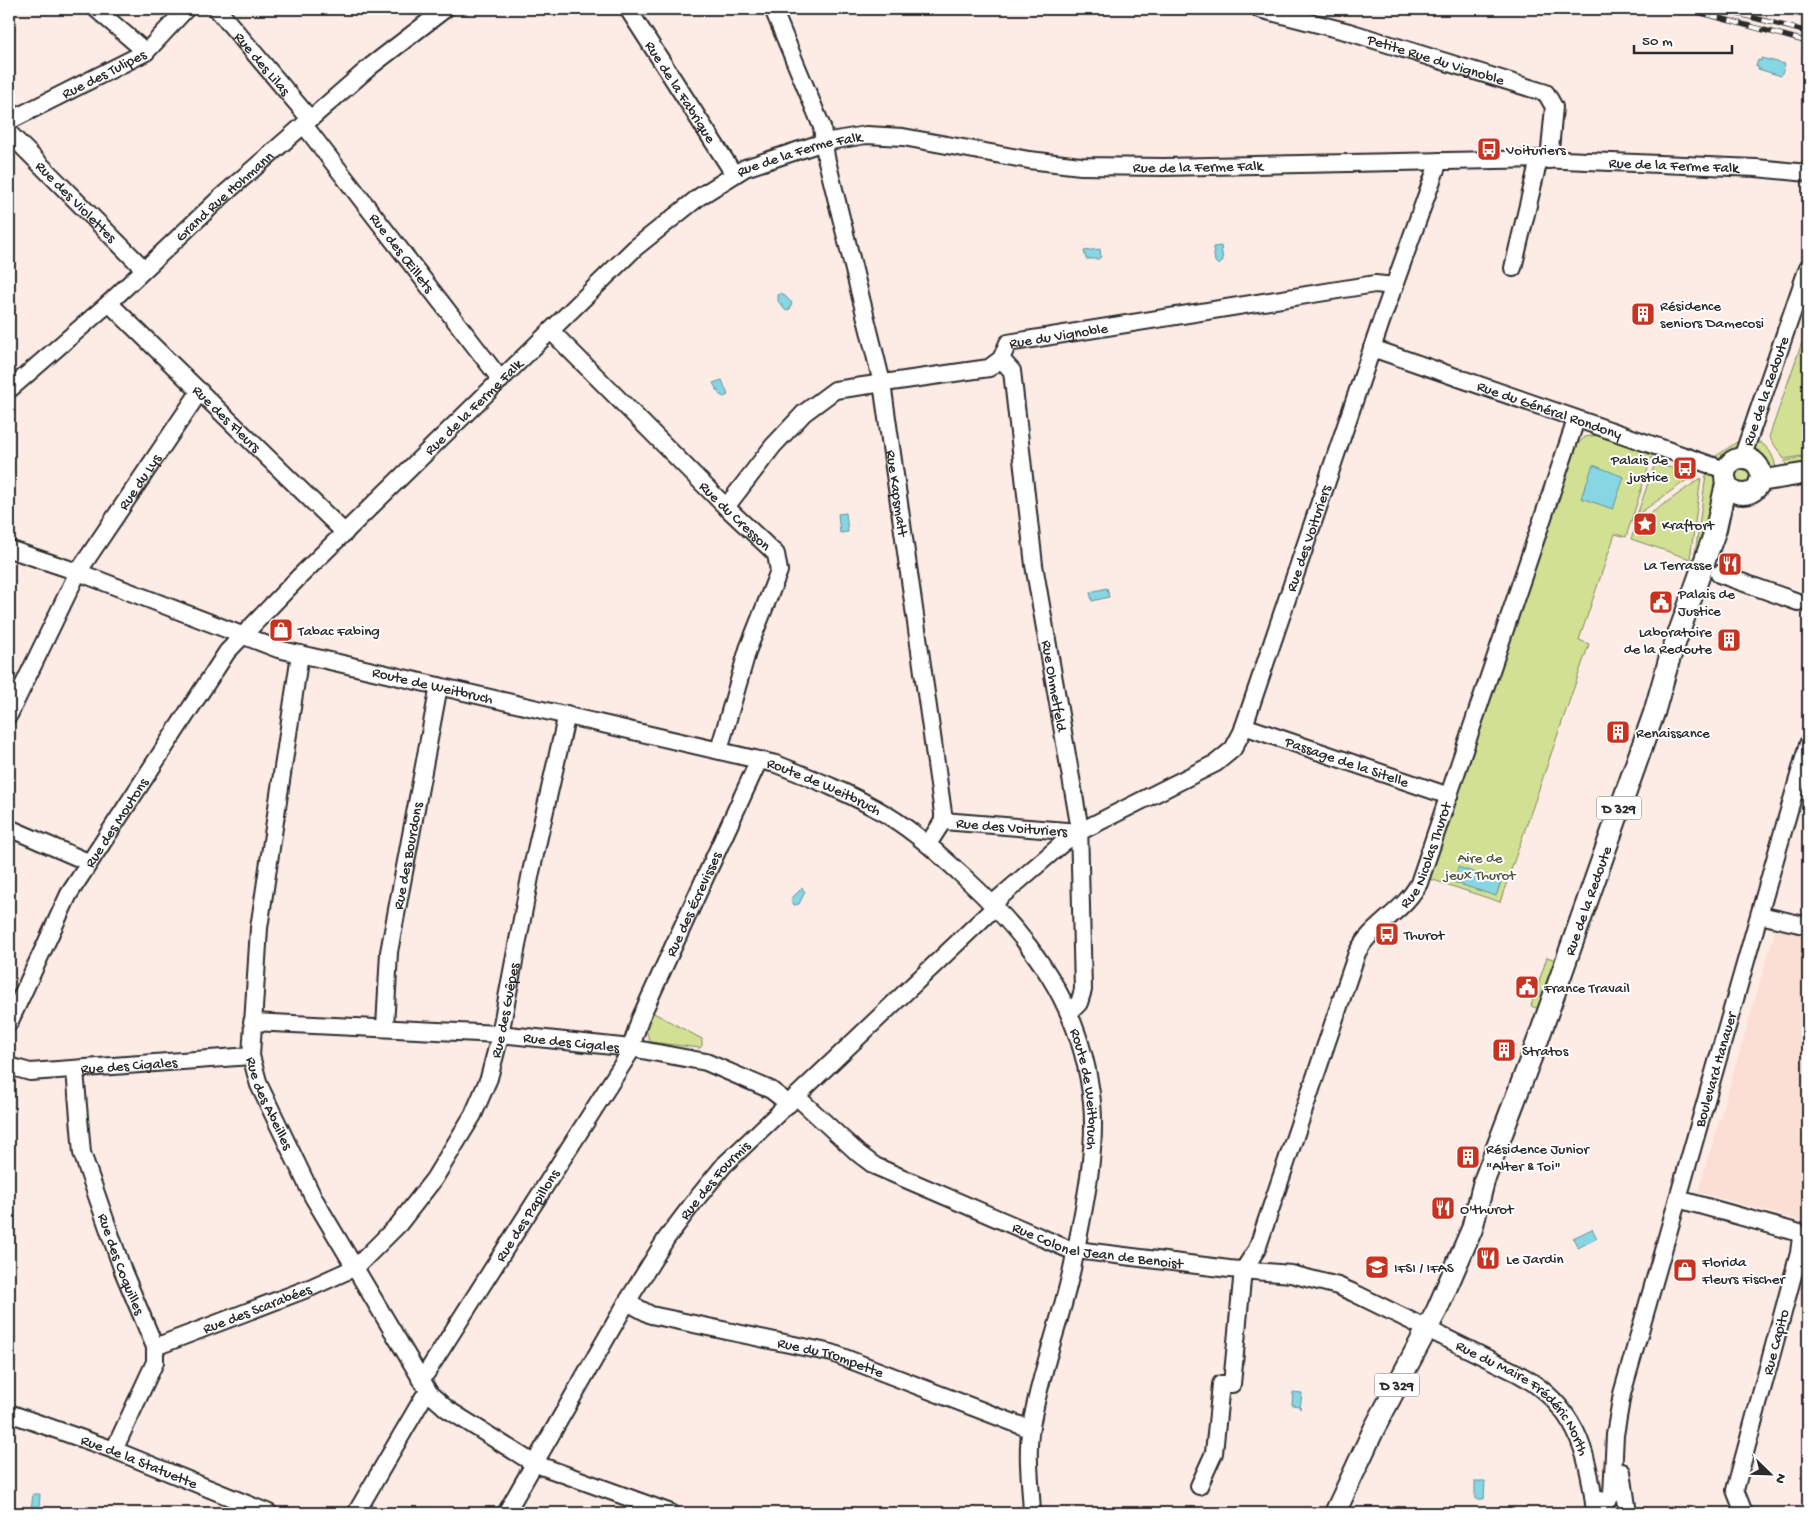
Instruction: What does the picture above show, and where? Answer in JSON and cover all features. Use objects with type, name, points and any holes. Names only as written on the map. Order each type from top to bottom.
[{"type":"main road","points":[[1752,488],[1760,474],[1758,466],[1752,461],[1742,458],[1731,462],[1726,477],[1731,490],[1752,488],[1808,473]]},
{"type":"main road","name":"Rue de la Redoute","points":[[1335,1513],[1374,1429],[1427,1329],[1472,1229],[1484,1182],[1530,1061],[1621,801],[1639,756],[1669,660],[1716,529],[1726,477]]},
{"type":"main road","name":"Rue de la Redoute","points":[[1716,529],[1731,505],[1752,488]]},
{"type":"street","points":[[96,9],[146,52]]},
{"type":"street","name":"Rue des Tulipes","points":[[9,121],[146,52],[186,9]]},
{"type":"street","name":"Rue des Lilas","points":[[217,9],[307,122]]},
{"type":"street","name":"Grand Rue Hohmann","points":[[9,390],[109,303],[221,197],[371,66],[445,9]]},
{"type":"street","name":"Rue de la Fabrique","points":[[628,9],[734,174]]},
{"type":"street","name":"Rue Kapsmatt","points":[[773,9],[822,127],[882,383],[943,821]]},
{"type":"street","name":"Petite Rue du Vignoble","points":[[1259,9],[1358,35],[1546,93],[1551,98],[1554,107],[1544,160]]},
{"type":"street","name":"Rue des Œillets","points":[[307,122],[501,380]]},
{"type":"street","name":"Rue des Violettes","points":[[9,134],[144,269]]},
{"type":"street","name":"Rue de la Ferme Falk","points":[[242,635],[653,232],[699,197],[734,174],[769,159],[824,142],[866,135],[903,137],[1029,160],[1081,166],[1164,168],[1439,160],[1544,160],[1736,167],[1808,173]]},
{"type":"street","name":"Rue des Voituriers","points":[[996,906],[998,900],[1063,843],[1079,832],[1216,763],[1233,749],[1244,726],[1372,348],[1439,160]]},
{"type":"street","points":[[1512,268],[1544,160]]},
{"type":"street","name":"Rue de la Redoute","points":[[1742,458],[1808,267]]},
{"type":"street","name":"Rue du Vignoble","points":[[726,507],[772,446],[804,413],[834,390],[989,368],[1001,359],[1008,343],[1375,284],[1395,286]]},
{"type":"street","name":"Rue des Fleurs","points":[[109,303],[345,533]]},
{"type":"street","name":"Rue du Cresson","points":[[551,331],[726,507],[776,554],[779,571],[748,649],[719,750]]},
{"type":"street","name":"Rue du Général Rondony","points":[[1372,348],[1503,392],[1726,477]]},
{"type":"street","name":"Rue Ohmetfeld","points":[[1001,359],[1012,371],[1034,565],[1079,832],[1083,990],[1078,1003],[1070,1012]]},
{"type":"street","name":"Rue du Lys","points":[[9,715],[78,572],[200,391]]},
{"type":"street","name":"Rue Nicolas Thurot","points":[[1244,1269],[1257,1249],[1357,953],[1364,942],[1416,890],[1576,420]]},
{"type":"street","name":"Route de Weitbruch","points":[[9,549],[78,572],[278,649],[776,764],[842,791],[887,815],[928,844],[996,906],[1024,938],[1046,970],[1070,1012],[1083,1052],[1092,1104],[1091,1159],[1076,1251],[1069,1282],[1047,1355],[1030,1429],[1032,1513]]},
{"type":"street","points":[[1719,574],[1798,602]]},
{"type":"street","name":"Rue des Moutons","points":[[9,1022],[69,894],[88,862],[227,652],[242,635]]},
{"type":"street","name":"Rue des Abeilles","points":[[300,654],[259,928],[251,1056],[259,1085],[313,1197],[430,1394],[447,1409],[533,1463],[671,1513]]},
{"type":"street","name":"Rue des Bourdons","points":[[385,1028],[389,952],[439,686]]},
{"type":"street","name":"Rue des Guêpes","points":[[356,1267],[398,1224],[434,1179],[473,1115],[489,1078],[531,872],[566,714]]},
{"type":"street","name":"Passage de la Sitelle","points":[[1244,726],[1449,796]]},
{"type":"street","name":"Boulevard Hanauer","points":[[1599,1505],[1610,1498],[1613,1492],[1614,1435],[1622,1395],[1808,744]]},
{"type":"street","name":"Rue des Écrevisses","points":[[631,1048],[640,1019],[759,760]]},
{"type":"street","points":[[928,844],[943,821]]},
{"type":"street","name":"Rue des Voituriers","points":[[943,821],[1079,832]]},
{"type":"street","points":[[9,828],[88,862]]},
{"type":"street","name":"Rue des Fourmis","points":[[506,1513],[627,1302],[666,1239],[694,1202],[724,1165],[996,906]]},
{"type":"street","points":[[1760,916],[1808,926]]},
{"type":"street","name":"Rue des Cigales","points":[[252,1022],[499,1034],[631,1048],[706,1062],[792,1100]]},
{"type":"street","name":"Rue des Papillons","points":[[420,1379],[427,1372],[559,1167],[631,1048]]},
{"type":"street","name":"Rue des Cigales","points":[[9,1066],[30,1072],[251,1056]]},
{"type":"street","name":"Rue des Coquilles","points":[[75,1070],[82,1152],[123,1271],[155,1347]]},
{"type":"street","name":"Rue Colonel Jean de Benoist","points":[[792,1100],[876,1166],[1030,1234],[1076,1251],[1292,1274],[1338,1286],[1427,1329]]},
{"type":"street","name":"Rue Capito","points":[[1678,1199],[1796,1232],[1801,1237],[1799,1253],[1735,1490],[1744,1513]]},
{"type":"street","name":"Rue des Scarabées","points":[[155,1347],[312,1287],[356,1267]]},
{"type":"street","points":[[1199,1486],[1214,1453],[1221,1384],[1232,1384],[1244,1269]]},
{"type":"street","name":"Rue du Trompette","points":[[627,1302],[651,1315],[832,1352],[1030,1429]]},
{"type":"street","name":"Rue du Maire Frédéric North","points":[[1427,1329],[1517,1373],[1548,1394],[1567,1414],[1579,1436],[1599,1505]]},
{"type":"street","points":[[114,1450],[154,1362],[155,1347]]},
{"type":"street","points":[[356,1513],[424,1398],[430,1394]]},
{"type":"street","name":"Boulevard Hanauer","points":[[1622,1395],[1621,1458],[1628,1513]]},
{"type":"street","name":"Rue de la Statuette","points":[[9,1414],[114,1450],[269,1513]]},
{"type":"shaded area","points":[[1776,928],[1808,935],[1808,1197],[1802,1221],[1698,1192]]},
{"type":"green space","points":[[1808,325],[1808,455],[1784,459],[1769,437]]},
{"type":"green space","name":"Aire de jeux Thurot","points":[[1598,435],[1653,453],[1626,537],[1615,534],[1579,640],[1589,644],[1500,902],[1427,878],[1575,446],[1585,437]]},
{"type":"green space","points":[[1743,438],[1738,447],[1728,455],[1713,458]]},
{"type":"green space","points":[[1757,441],[1769,450],[1775,462],[1777,472],[1752,451]]},
{"type":"green space","points":[[1803,457],[1805,467],[1787,472],[1785,461]]},
{"type":"green space","points":[[1655,463],[1694,475],[1637,515]]},
{"type":"green space","points":[[1739,469],[1745,469],[1749,476],[1745,483],[1739,483],[1735,479],[1735,473]]},
{"type":"green space","points":[[1710,473],[1715,479],[1719,492],[1697,562],[1694,561],[1706,475]]},
{"type":"green space","points":[[1701,478],[1690,559],[1631,539],[1637,523]]},
{"type":"green space","points":[[1547,957],[1556,960],[1539,1009],[1531,1006]]},
{"type":"green space","points":[[652,1012],[702,1039],[702,1046],[700,1048],[650,1042],[645,1027]]},
{"type":"water","points":[[1761,58],[1785,64],[1781,76],[1758,69],[1759,67],[1756,66],[1758,60],[1761,61]]},
{"type":"water","points":[[1221,246],[1223,261],[1219,265],[1215,262],[1213,247]]},
{"type":"water","points":[[1100,249],[1101,257],[1098,259],[1086,259],[1084,251]]},
{"type":"water","points":[[782,293],[792,303],[790,309],[786,311],[778,301],[778,295]]},
{"type":"water","points":[[722,380],[728,395],[724,397],[720,395],[713,383]]},
{"type":"water","points":[[1593,465],[1624,477],[1613,509],[1581,498]]},
{"type":"water","points":[[846,513],[848,532],[840,533],[838,514]]},
{"type":"water","points":[[1107,588],[1109,597],[1092,601],[1090,592]]},
{"type":"water","points":[[1458,867],[1501,882],[1496,896],[1453,882]]},
{"type":"water","points":[[802,888],[805,892],[799,904],[794,905],[791,899]]},
{"type":"water","points":[[1592,1229],[1597,1238],[1578,1248],[1573,1238]]},
{"type":"water","points":[[1293,1392],[1302,1393],[1300,1409],[1299,1406],[1292,1405]]},
{"type":"water","points":[[1475,1481],[1485,1481],[1484,1499],[1475,1499]]},
{"type":"water","points":[[33,1494],[40,1494],[39,1511],[31,1510]]},
{"type":"railway","points":[[1687,9],[1808,42]]},
{"type":"railway","points":[[1720,9],[1808,32]]},
{"type":"place","name":"Voituriers","points":[[1489,149]]},
{"type":"place","name":"Résidence seniors Damecosi","points":[[1643,314]]},
{"type":"place","name":"Palais de justice","points":[[1685,468]]},
{"type":"place","name":"Kraftort","points":[[1645,524]]},
{"type":"place","name":"La Terrasse","points":[[1730,564]]},
{"type":"place","name":"Palais de Justice","points":[[1661,602]]},
{"type":"place","name":"Tabac Fabing","points":[[281,630]]},
{"type":"place","name":"Laboratoire de la Redoute","points":[[1729,640]]},
{"type":"place","name":"Renaissance","points":[[1618,732]]},
{"type":"place","name":"Thurot","points":[[1387,934]]},
{"type":"place","name":"France Travail","points":[[1527,987]]},
{"type":"place","name":"Stratos","points":[[1504,1050]]},
{"type":"place","name":"Résidence Junior \"Alter & Toi\"","points":[[1468,1157]]},
{"type":"place","name":"O'thurot","points":[[1443,1208]]},
{"type":"place","name":"Le Jardin","points":[[1488,1258]]},
{"type":"place","name":"IFSI / IFAS","points":[[1377,1267]]},
{"type":"place","name":"Florida Fleurs Fischer","points":[[1685,1270]]}]
